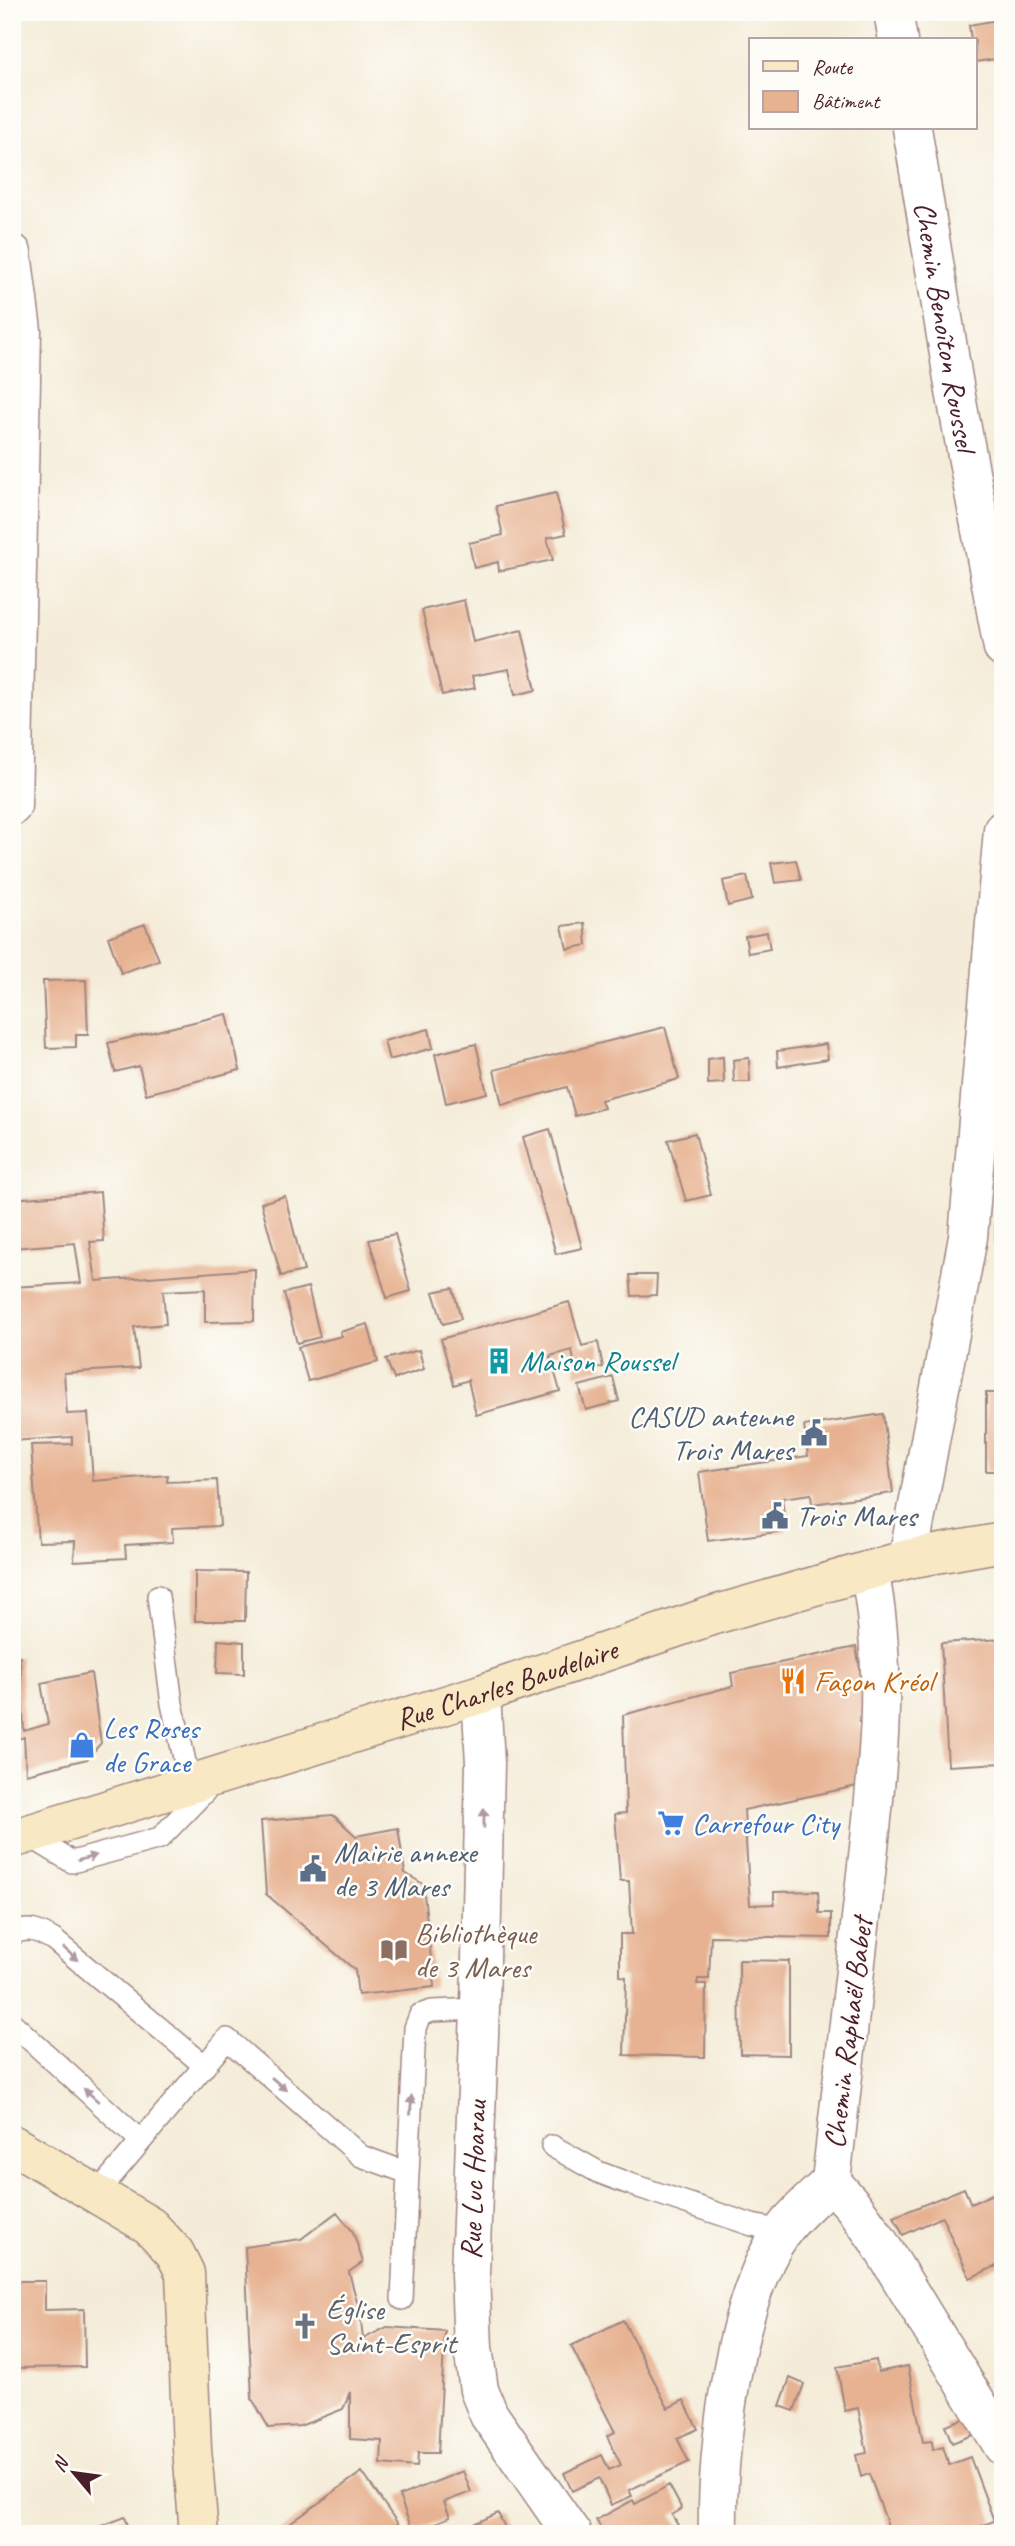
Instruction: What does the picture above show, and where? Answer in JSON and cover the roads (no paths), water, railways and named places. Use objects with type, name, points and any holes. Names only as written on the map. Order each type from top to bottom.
[{"type":"main road","name":"Rue Charles Baudelaire","points":[[20,1837],[481,1694],[713,1615],[908,1559],[1003,1542]]},
{"type":"main road","points":[[12,2144],[150,2227],[174,2253],[185,2273],[193,2462],[199,2534]]},
{"type":"street","points":[[893,12],[898,38]]},
{"type":"street","name":"Chemin Benoîton Roussel","points":[[912,130],[955,391],[1003,648]]},
{"type":"street","points":[[12,253],[22,331],[12,806]]},
{"type":"street","points":[[908,1559],[968,1237],[997,970],[1003,830]]},
{"type":"street","name":"Chemin Raphaël Babet","points":[[869,1570],[875,1599],[882,1682],[878,1764],[831,2181],[877,2239],[1003,2446]]},
{"type":"street","name":"Rue Luc Hoarau","points":[[481,1694],[485,1763],[480,2008],[470,2274],[473,2348],[479,2390],[489,2415],[572,2534]]},
{"type":"street","points":[[718,2534],[718,2501],[726,2416],[741,2325],[760,2272],[782,2231],[831,2181]]},
{"type":"lane","points":[[158,1595],[172,1704],[205,1779]]},
{"type":"lane","points":[[12,1934],[21,1929],[36,1930],[54,1940],[205,2066]]},
{"type":"lane","points":[[402,2299],[415,2028],[420,2015],[432,2011],[480,2008]]},
{"type":"lane","points":[[12,2023],[141,2141]]},
{"type":"lane","points":[[99,2197],[109,2179],[227,2039],[361,2156],[408,2173]]},
{"type":"lane","points":[[552,2146],[598,2172],[629,2184],[752,2225],[782,2231]]},
{"type":"place","name":"Maison Roussel","points":[[499,1361]]},
{"type":"place","name":"CASUD antenne Trois Mares","points":[[814,1433]]},
{"type":"place","name":"Trois Mares","points":[[775,1516]]},
{"type":"place","name":"Façon Kréol","points":[[793,1681]]},
{"type":"place","name":"Les Roses de Grace","points":[[82,1745]]},
{"type":"place","name":"Carrefour City","points":[[671,1823]]},
{"type":"place","name":"Mairie annexe de 3 Mares","points":[[313,1869]]},
{"type":"place","name":"Bibliothèque de 3 Mares","points":[[394,1950]]},
{"type":"place","name":"Église Saint-Esprit","points":[[305,2326]]}]
